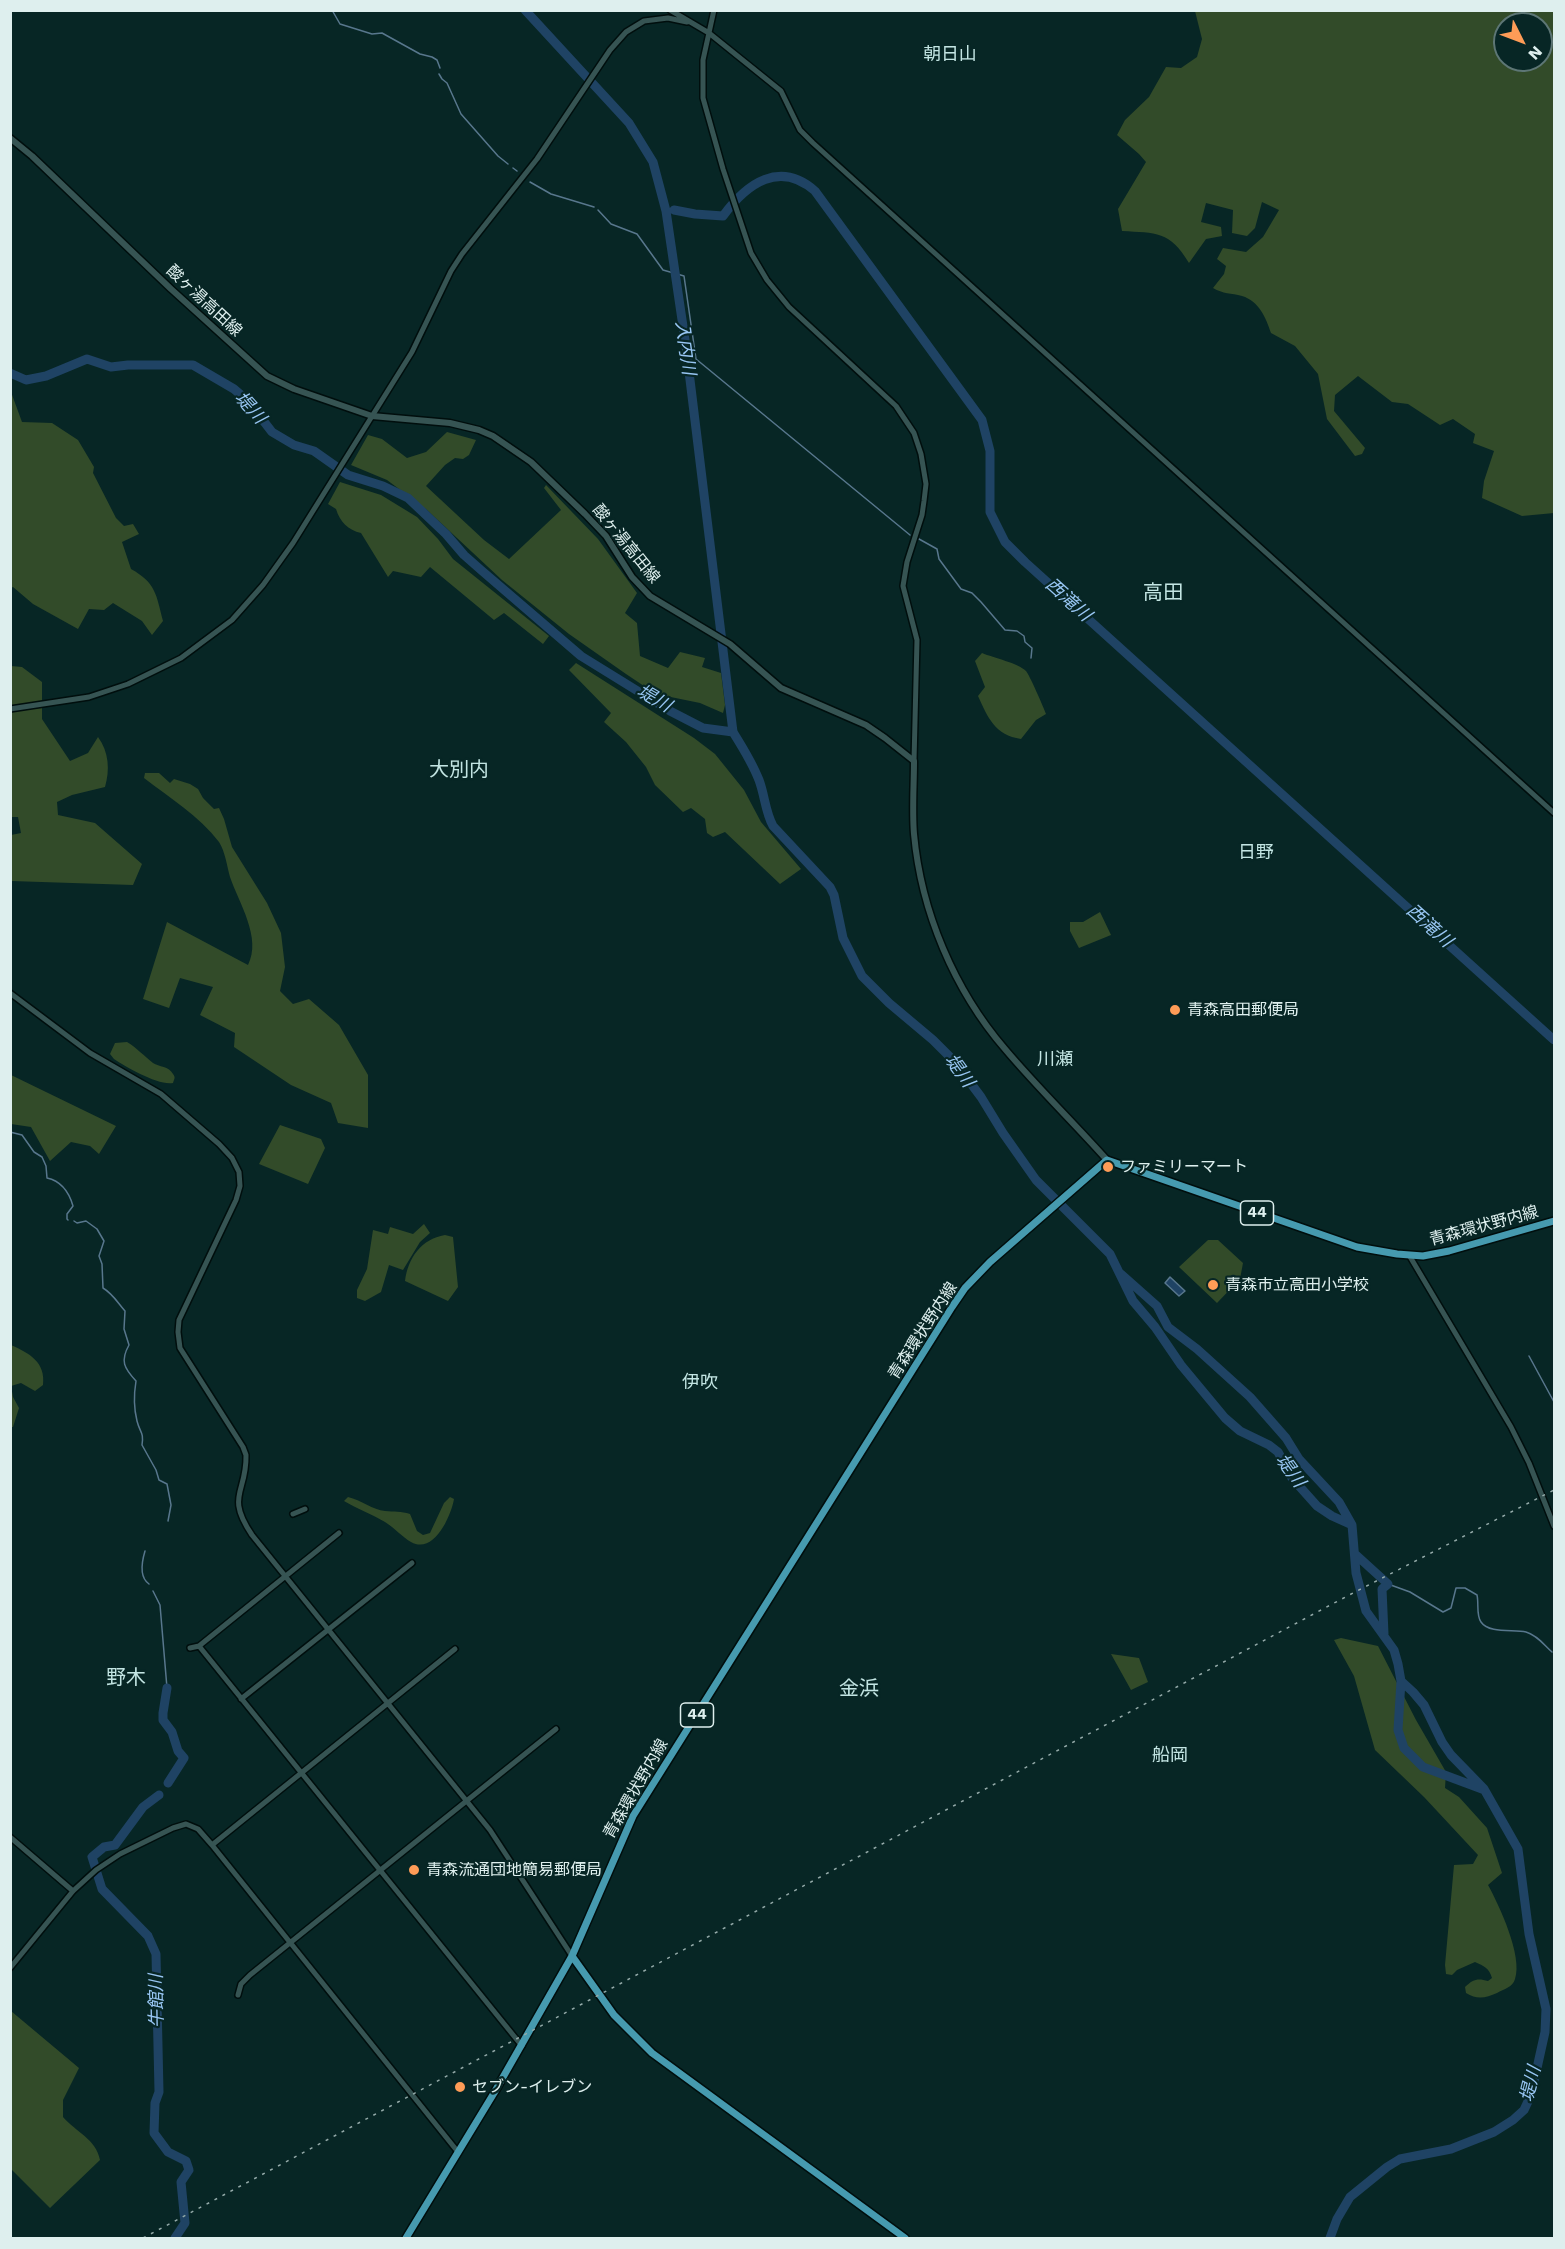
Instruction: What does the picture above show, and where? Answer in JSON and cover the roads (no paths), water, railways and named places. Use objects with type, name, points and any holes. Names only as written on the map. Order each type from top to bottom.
[{"type":"main road","name":"酸ヶ湯高田線","points":[[10,138],[260,370],[294,389],[372,416],[464,425],[493,436],[545,474],[592,521],[606,536],[632,577],[650,596],[730,644],[781,688],[866,725],[914,761]]},
{"type":"main road","points":[[914,761],[913,823],[918,864],[928,905],[947,958],[973,1005],[1004,1048],[1107,1160]]},
{"type":"main road","name":"青森環状野内線","points":[[406,2238],[522,2046],[572,1956],[633,1816],[952,1307],[965,1288],[990,1262],[1107,1160],[1357,1247],[1409,1255],[1423,1256],[1449,1251],[1554,1221]]},
{"type":"main road","points":[[572,1956],[614,2015],[652,2053],[905,2238]]},
{"type":"street","points":[[670,10],[709,33],[781,91],[800,129],[813,143],[1554,813]]},
{"type":"street","points":[[714,10],[703,60],[703,98],[731,195],[751,253],[767,280],[801,319],[896,406],[907,421],[918,444],[924,465],[922,516],[907,562],[903,586],[917,640],[914,761]]},
{"type":"street","points":[[651,11],[653,19]]},
{"type":"street","points":[[10,709],[58,703],[110,691],[157,671],[198,647],[232,620],[263,585],[293,543],[412,352],[451,271],[462,254],[537,159],[619,38],[634,26],[653,19],[668,18],[695,24]]},
{"type":"street","points":[[10,993],[90,1053],[161,1094],[219,1144],[235,1163],[240,1186],[236,1200],[179,1320],[178,1340],[180,1348],[246,1455],[238,1500],[239,1514],[252,1535],[505,1851],[572,1956]]},
{"type":"street","points":[[1409,1255],[1510,1427],[1529,1463],[1554,1526]]},
{"type":"street","points":[[293,1514],[305,1509]]},
{"type":"street","points":[[190,1648],[199,1646],[339,1533]]},
{"type":"street","points":[[241,1699],[412,1563]]},
{"type":"street","points":[[199,1646],[522,2046]]},
{"type":"street","points":[[212,1845],[455,1649]]},
{"type":"street","points":[[238,1995],[241,1984],[248,1977],[556,1729]]},
{"type":"street","points":[[10,1968],[73,1891],[103,1865],[132,1847],[186,1824],[198,1829],[212,1845],[458,2152]]},
{"type":"street","points":[[10,1837],[73,1891]]},
{"type":"water","points":[[1170,1277],[1185,1291],[1179,1296],[1165,1283]]},
{"type":"waterway","points":[[332,10],[340,24],[372,34],[382,33],[420,54],[437,60],[440,68]]},
{"type":"waterway","name":"入内川","points":[[525,10],[629,123],[653,162],[666,211],[686,347],[733,732]]},
{"type":"waterway","points":[[439,74],[447,83],[461,114],[498,156],[508,164]]},
{"type":"waterway","points":[[513,168],[517,171]]},
{"type":"waterway","name":"西滝川","points":[[674,210],[723,216],[732,204],[753,185],[777,177],[789,177],[815,191],[982,420],[990,451],[990,512],[1005,542],[1554,1040]]},
{"type":"waterway","points":[[530,182],[551,194],[594,207]]},
{"type":"waterway","points":[[598,210],[611,224],[637,234],[663,270],[684,276],[696,359],[910,535]]},
{"type":"waterway","name":"堤川","points":[[10,373],[26,380],[46,376],[87,359],[111,367],[193,365],[234,389],[248,401],[272,432],[294,445],[314,451],[348,475],[383,486],[408,498],[446,534],[464,555],[581,656],[670,711],[703,728],[733,732],[756,773],[773,826],[830,887],[834,895],[843,938],[862,976],[954,1061],[981,1097],[1036,1180],[1110,1254],[1133,1301],[1155,1327],[1181,1365],[1225,1418],[1240,1431],[1278,1452],[1292,1478],[1317,1506],[1352,1525]]},
{"type":"waterway","points":[[919,539],[937,549],[939,559],[961,589],[972,593],[1005,630],[1017,631],[1024,636],[1025,642],[1032,648],[1031,658]]},
{"type":"waterway","points":[[10,1132],[22,1135],[34,1152],[42,1157],[46,1166],[47,1178],[60,1184],[67,1192],[73,1206],[67,1214],[68,1220]]},
{"type":"waterway","points":[[74,1221],[77,1223],[86,1221],[97,1229],[104,1241],[99,1256],[102,1264],[103,1288],[125,1311],[124,1329],[129,1345],[124,1360],[136,1381],[135,1411],[142,1435],[142,1445],[159,1480],[167,1484],[171,1505],[168,1521]]},
{"type":"waterway","name":"堤川","points":[[1121,1274],[1157,1306],[1168,1327],[1197,1349],[1250,1397],[1286,1438],[1299,1459],[1339,1502],[1352,1525],[1356,1573],[1366,1611],[1394,1650],[1398,1664],[1401,1681],[1398,1730],[1404,1748],[1423,1767],[1482,1789]]},
{"type":"waterway","points":[[1529,1356],[1554,1402]]},
{"type":"waterway","points":[[145,1551],[142,1564],[143,1573],[149,1584]]},
{"type":"waterway","points":[[1355,1554],[1388,1584],[1382,1589],[1384,1634]]},
{"type":"waterway","points":[[1388,1584],[1410,1592],[1443,1612],[1451,1608],[1456,1588],[1465,1588],[1477,1595],[1479,1616],[1485,1626],[1496,1630],[1530,1633],[1552,1652]]},
{"type":"waterway","points":[[153,1591],[160,1605],[167,1688]]},
{"type":"waterway","name":"堤川","points":[[1330,2238],[1337,2219],[1350,2197],[1387,2167],[1400,2159],[1451,2149],[1494,2132],[1524,2110],[1531,2095],[1545,2032],[1546,2009],[1529,1934],[1518,1849],[1484,1789],[1451,1755],[1424,1705],[1401,1681]]},
{"type":"waterway","name":"牛館川","points":[[167,1688],[163,1720],[172,1732],[178,1751],[184,1758],[168,1783]]},
{"type":"waterway","name":"牛館川","points":[[159,1795],[143,1807],[115,1845],[104,1847],[92,1857],[102,1889],[148,1936],[156,1954],[159,2092],[155,2103],[154,2133],[168,2152],[186,2161],[189,2170],[181,2182],[185,2223],[175,2238]]},
{"type":"railway","points":[[143,2238],[1353,1593],[1554,1490]]},
{"type":"place","name":"青森高田郵便局","points":[[1175,1010]]},
{"type":"place","name":"ファミリーマート","points":[[1108,1167]]},
{"type":"place","name":"青森市立高田小学校","points":[[1213,1285]]},
{"type":"place","name":"青森流通団地簡易郵便局","points":[[414,1870]]},
{"type":"place","name":"セブン-イレブン","points":[[460,2087]]},
{"type":"district","name":"朝日山","points":[[950,55]]},
{"type":"district","name":"高田","points":[[1163,593]]},
{"type":"district","name":"大別内","points":[[459,770]]},
{"type":"district","name":"日野","points":[[1256,853]]},
{"type":"district","name":"川瀬","points":[[1055,1060]]},
{"type":"district","name":"伊吹","points":[[700,1383]]},
{"type":"district","name":"野木","points":[[126,1678]]},
{"type":"district","name":"金浜","points":[[859,1689]]},
{"type":"district","name":"船岡","points":[[1170,1756]]}]
